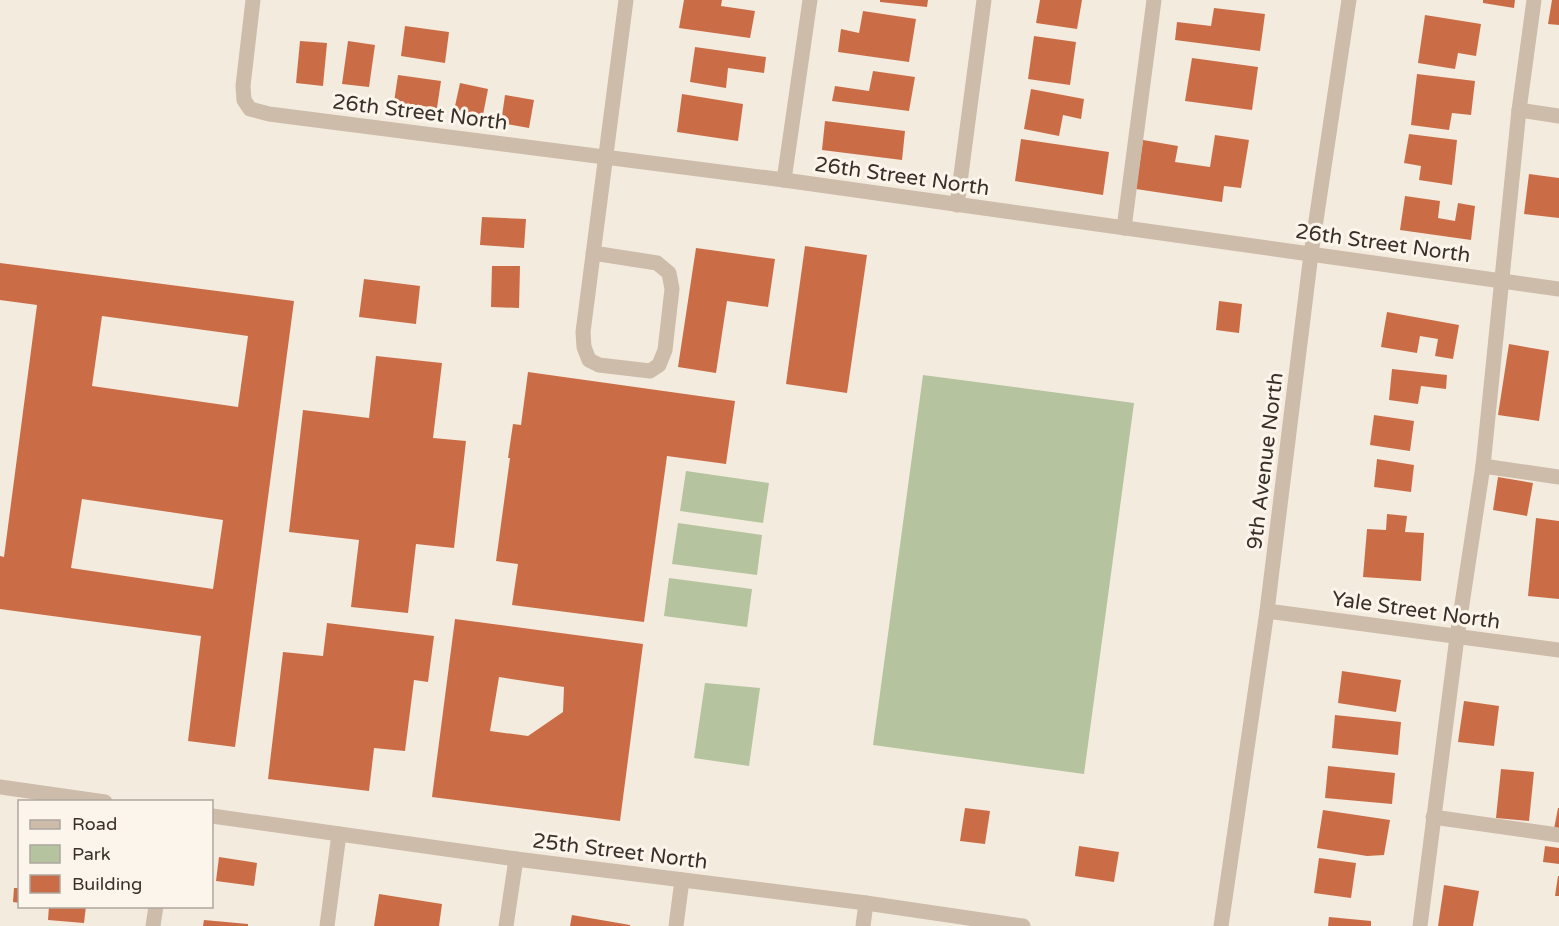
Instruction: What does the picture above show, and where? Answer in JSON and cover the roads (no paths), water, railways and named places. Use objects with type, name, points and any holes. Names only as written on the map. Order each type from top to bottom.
[{"type":"street","name":"26th Street North","points":[[253,0],[243,86],[244,100],[250,109],[269,114],[784,180],[1559,289]]},
{"type":"street","points":[[593,253],[657,263],[669,273],[672,289],[665,351],[659,365],[650,371],[600,365],[589,360],[584,347],[583,332],[605,157],[626,0]]},
{"type":"street","points":[[784,180],[810,0]]},
{"type":"street","points":[[957,205],[984,0]]},
{"type":"street","points":[[1124,228],[1154,0]]},
{"type":"street","name":"9th Avenue North","points":[[1221,926],[1267,611],[1311,254],[1349,0]]},
{"type":"street","points":[[1420,926],[1457,637],[1482,466],[1519,110],[1534,0]]},
{"type":"street","points":[[1519,110],[1559,116]]},
{"type":"street","points":[[1482,466],[1559,477]]},
{"type":"street","name":"Yale Street North","points":[[1267,611],[1559,650]]},
{"type":"street","points":[[0,787],[98,800]]},
{"type":"street","name":"25th Street North","points":[[213,816],[516,859],[867,903],[1023,926]]},
{"type":"street","points":[[1433,817],[1559,835]]},
{"type":"street","points":[[327,926],[339,834]]},
{"type":"street","points":[[506,926],[516,859]]},
{"type":"street","points":[[676,926],[682,880]]},
{"type":"street","points":[[863,926],[867,903]]},
{"type":"street","points":[[153,926],[156,908]]}]
